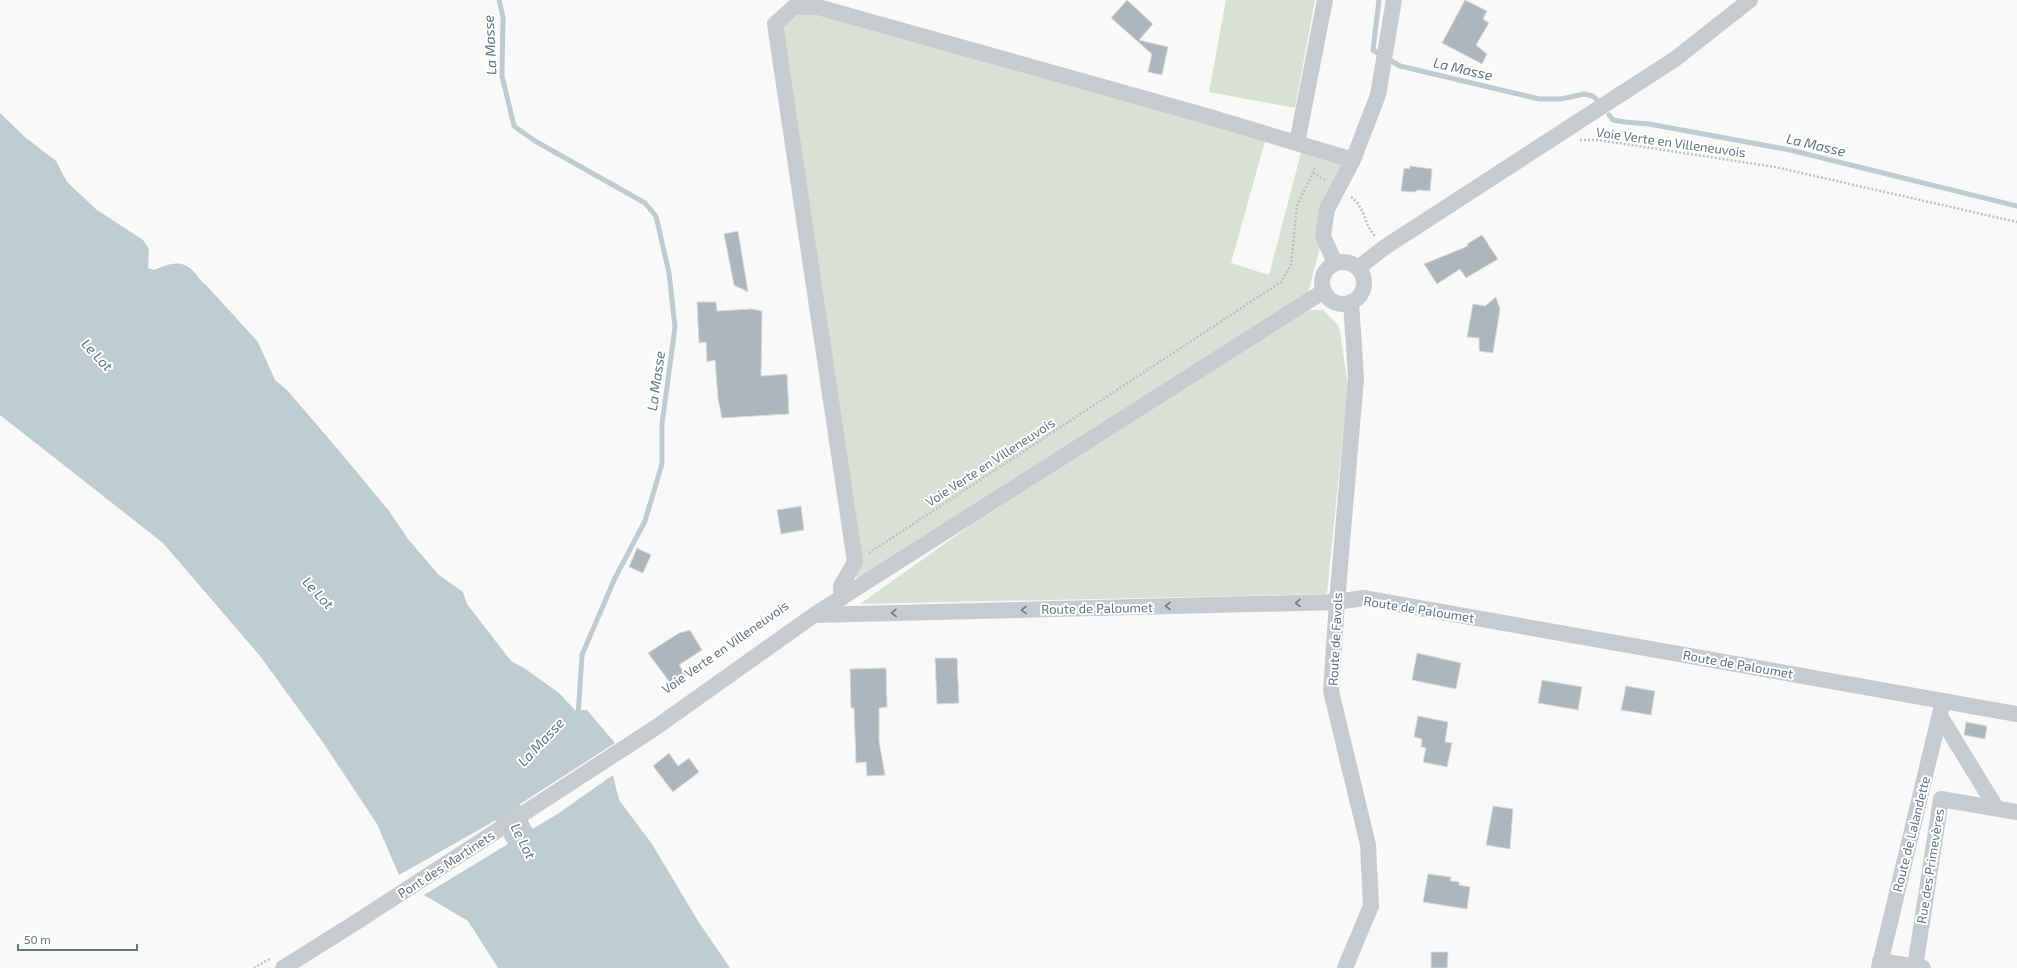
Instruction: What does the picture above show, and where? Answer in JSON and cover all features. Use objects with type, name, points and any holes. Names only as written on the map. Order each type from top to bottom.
[{"type":"street","points":[[1297,143],[1325,0]]},
{"type":"street","points":[[1335,263],[1323,236],[1327,209],[1353,160],[1378,95],[1394,0]]},
{"type":"street","points":[[1358,268],[1385,247],[1675,59],[1750,0]]},
{"type":"street","points":[[842,598],[840,586],[855,562],[775,24],[794,7],[818,7],[1353,160]]},
{"type":"street","points":[[1347,262],[1358,268],[1364,280],[1363,287],[1357,298],[1351,302],[1338,303],[1327,296],[1322,284],[1325,272],[1335,263],[1347,262]]},
{"type":"street","name":"Pont des Martinets","points":[[283,968],[358,921],[654,728],[814,615],[1324,291]]},
{"type":"street","name":"Route de Favols","points":[[1344,968],[1371,906],[1368,845],[1331,691],[1356,378],[1351,302]]},
{"type":"street","name":"Route de Paloumet","points":[[814,615],[1337,602],[1363,598],[1941,708],[2017,714]]},
{"type":"street","points":[[1941,708],[1997,809]]},
{"type":"street","name":"Route de Lalandette","points":[[1879,965],[1941,708]]},
{"type":"street","name":"Rue des Primevères","points":[[1919,967],[1941,799],[2017,812]]},
{"type":"street","points":[[1879,965],[1919,967]]},
{"type":"path","name":"Voie Verte en Villeneuvois","points":[[1576,141],[1598,140],[1775,167],[2017,222]]},
{"type":"path","name":"Voie Verte en Villeneuvois","points":[[855,562],[1281,282],[1291,264],[1297,206],[1313,173]]},
{"type":"path","points":[[1338,188],[1355,199],[1365,215],[1370,232],[1385,247]]},
{"type":"shaded area","points":[[1226,0],[1315,0],[1295,108],[1209,92]]},
{"type":"shaded area","points":[[794,7],[1267,134],[1231,263],[1269,275],[1303,145],[1353,160],[1323,236],[1306,301],[858,587],[775,24]]},
{"type":"shaded area","points":[[1308,310],[1323,310],[1339,326],[1348,384],[1327,594],[860,604],[971,525]]},
{"type":"water","points":[[0,113],[26,138],[56,161],[67,182],[97,210],[143,240],[149,249],[148,268],[154,270],[168,265],[182,264],[193,271],[258,342],[275,380],[287,390],[341,453],[389,511],[408,539],[439,575],[463,592],[467,604],[511,661],[524,668],[559,693],[575,710],[587,710],[615,743],[489,824],[399,875],[377,824],[322,741],[260,656],[163,543],[0,415]]},
{"type":"water","points":[[613,775],[619,800],[652,844],[698,921],[730,968],[498,968],[468,921],[424,895],[559,813]]},
{"type":"building","points":[[1127,0],[1153,24],[1139,40],[1168,47],[1162,75],[1148,72],[1152,54],[1111,18]]},
{"type":"building","points":[[1465,0],[1487,11],[1483,19],[1489,23],[1476,45],[1487,54],[1482,64],[1442,43]]},
{"type":"building","points":[[1410,166],[1432,169],[1430,191],[1401,191],[1404,168],[1410,169]]},
{"type":"building","points":[[738,231],[748,292],[734,285],[724,234]]},
{"type":"building","points":[[1482,235],[1498,259],[1466,278],[1460,269],[1437,284],[1424,264],[1468,246],[1467,244]]},
{"type":"building","points":[[1496,297],[1500,309],[1493,353],[1479,351],[1479,338],[1467,337],[1473,304],[1485,306]]},
{"type":"building","points":[[697,302],[716,302],[717,311],[752,309],[762,311],[761,376],[787,374],[789,414],[722,418],[718,399],[715,360],[707,362],[706,342],[699,343]]},
{"type":"building","points":[[801,506],[804,530],[781,534],[777,510]]},
{"type":"building","points":[[637,548],[651,555],[643,573],[629,567]]},
{"type":"building","points":[[690,630],[702,650],[679,665],[686,675],[671,684],[648,653],[679,633]]},
{"type":"building","points":[[1417,653],[1461,663],[1456,689],[1412,680]]},
{"type":"building","points":[[935,658],[957,658],[959,703],[937,704]]},
{"type":"building","points":[[886,668],[887,707],[879,708],[879,741],[885,775],[867,776],[866,762],[856,763],[854,708],[851,708],[850,669]]},
{"type":"building","points":[[1542,680],[1582,687],[1578,710],[1538,703]]},
{"type":"building","points":[[1626,686],[1655,691],[1651,715],[1621,710]]},
{"type":"building","points":[[1418,716],[1448,722],[1445,742],[1452,743],[1447,767],[1423,762],[1426,748],[1421,747],[1422,739],[1414,737]]},
{"type":"building","points":[[1966,722],[1987,726],[1985,739],[1964,735]]},
{"type":"building","points":[[669,753],[678,766],[689,758],[699,772],[673,792],[653,766]]},
{"type":"building","points":[[1493,806],[1513,809],[1510,849],[1486,845]]},
{"type":"building","points":[[1428,874],[1451,877],[1450,881],[1459,882],[1459,885],[1470,887],[1467,909],[1423,902]]},
{"type":"building","points":[[1431,952],[1448,952],[1447,968],[1431,968]]},
{"type":"waterway","name":"La Masse","points":[[499,0],[503,17],[502,76],[514,126],[535,141],[645,203],[656,216],[669,273],[675,327],[662,424],[662,464],[645,521],[615,578],[582,655],[578,717]]},
{"type":"waterway","name":"La Masse","points":[[1379,0],[1373,50],[1400,66],[1539,99],[1561,99],[1584,94],[1593,96],[1599,102]]},
{"type":"waterway","name":"La Masse","points":[[1609,115],[1613,120],[1649,124],[1790,150],[2017,206]]},
{"type":"waterway","name":"Le Lot","points":[[489,778],[539,872]]}]
